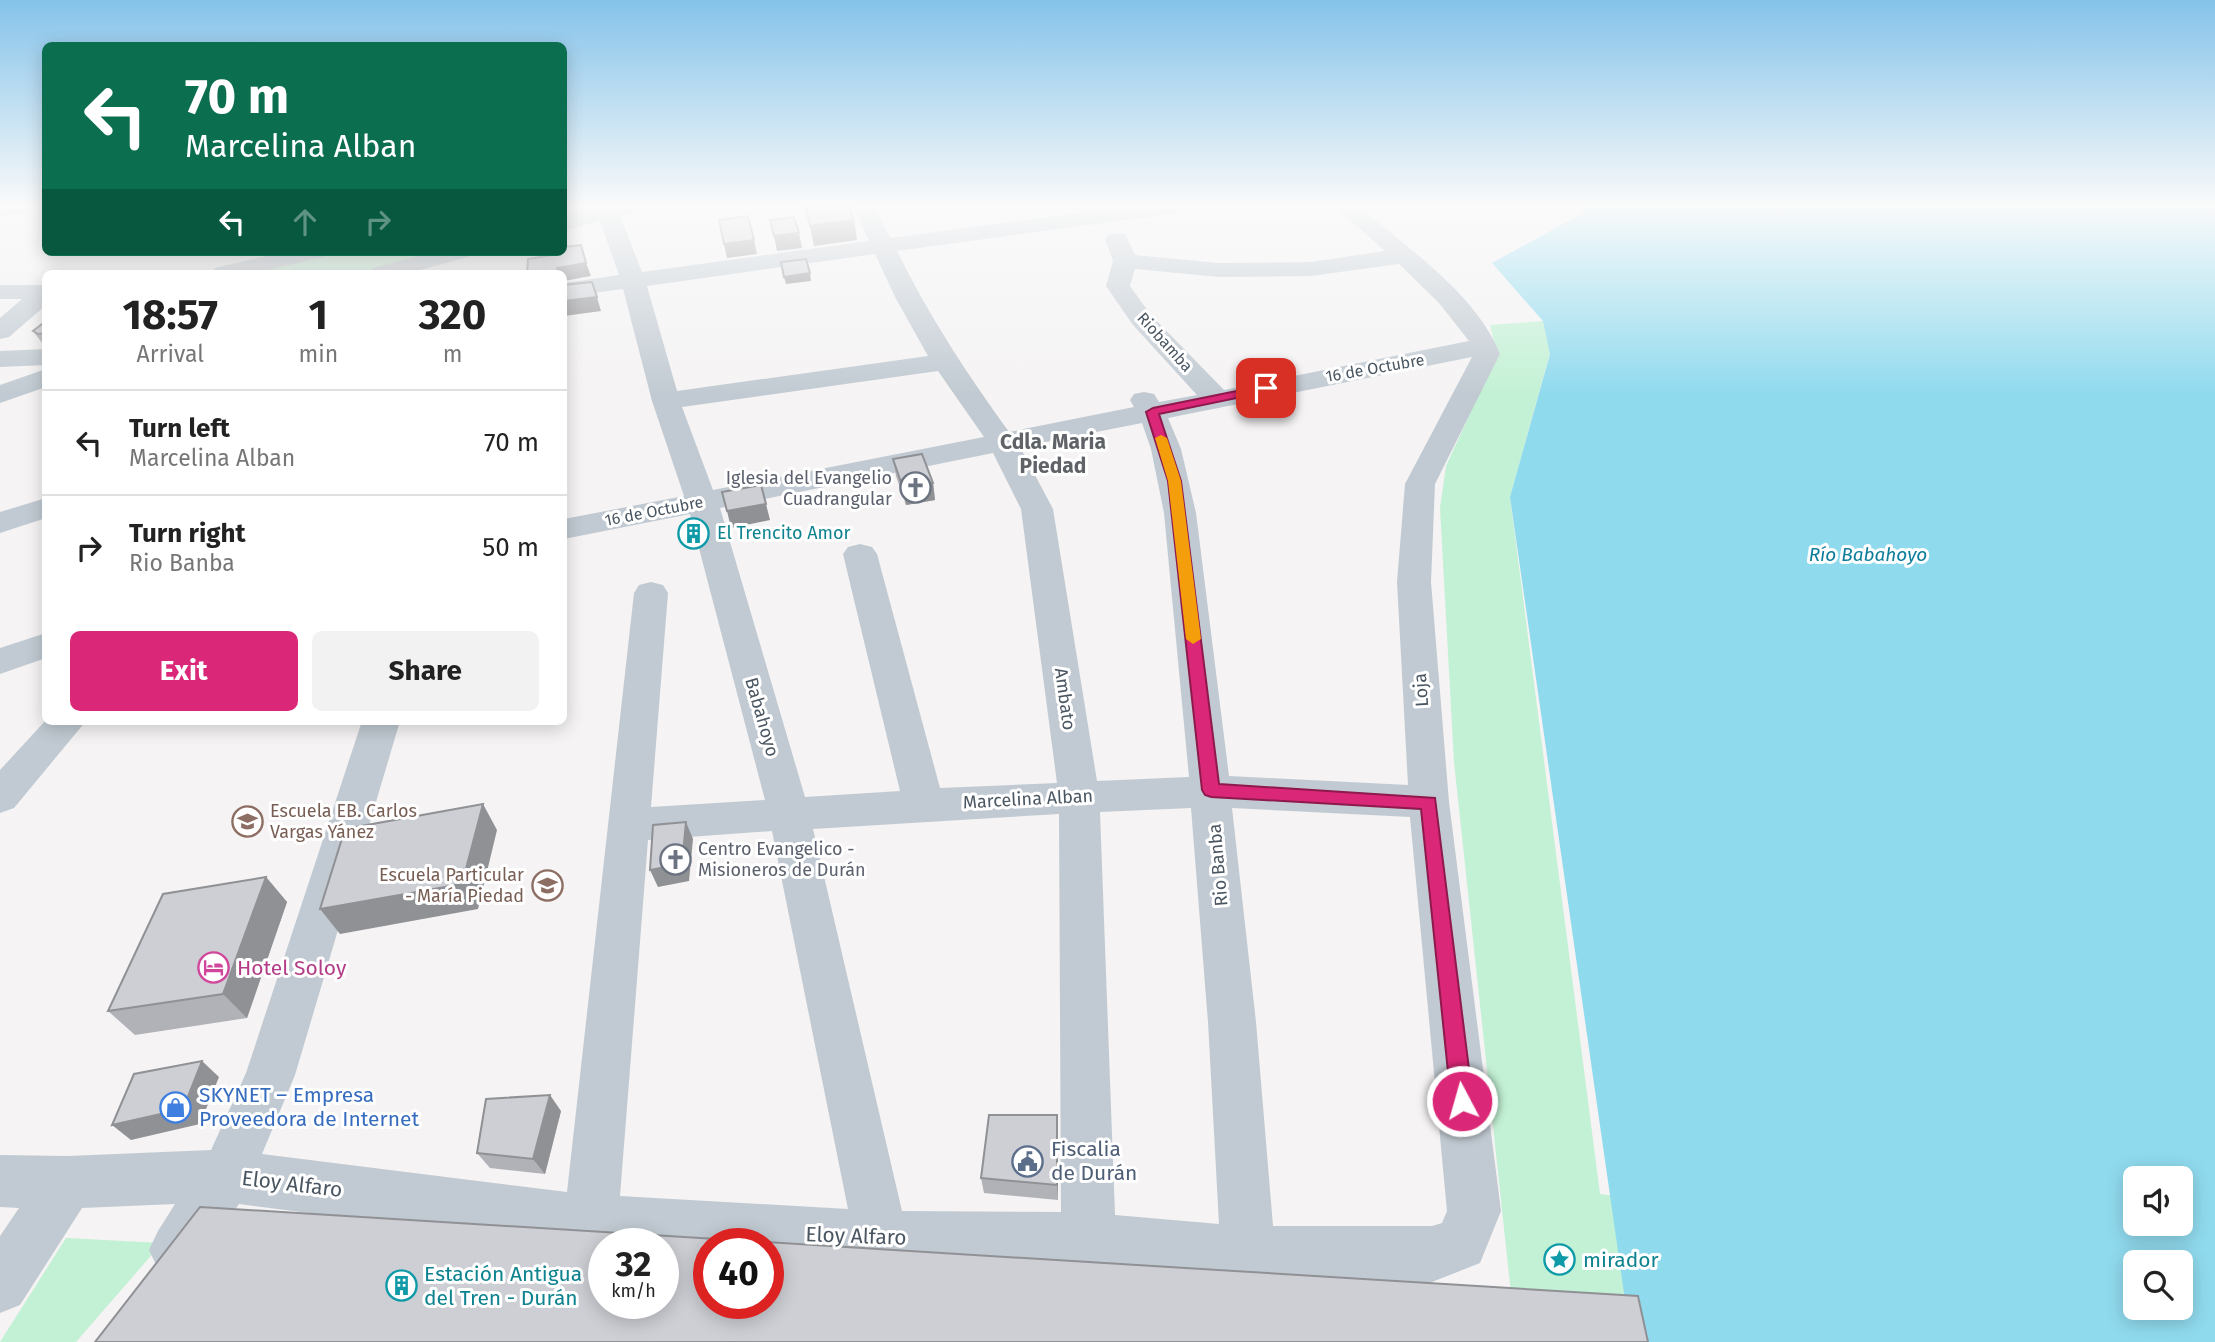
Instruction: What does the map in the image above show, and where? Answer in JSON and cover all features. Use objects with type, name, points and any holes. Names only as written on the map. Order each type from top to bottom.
[{"type":"street","name":"Babahoyo","points":[[630,270],[666,401],[700,495],[789,813],[881,1238]]},
{"type":"street","points":[[567,290],[707,270]]},
{"type":"street","name":"Ambato","points":[[894,270],[907,297],[945,362],[998,436],[1037,509],[1079,796],[1089,1240]]},
{"type":"street","name":"Riobamba","points":[[1123,270],[1118,286],[1142,320],[1211,392]]},
{"type":"street","points":[[1215,270],[1253,270]]},
{"type":"street","points":[[1417,270],[1469,319],[1483,341]]},
{"type":"street","points":[[0,292],[42,292]]},
{"type":"street","points":[[0,331],[42,295]]},
{"type":"street","name":"16 de Octubre","points":[[567,515],[700,495],[1211,392],[1483,341]]},
{"type":"street","name":"Loja","points":[[1461,1244],[1475,1211],[1429,802],[1414,582],[1420,484],[1487,354],[1483,341]]},
{"type":"street","points":[[0,359],[42,372]]},
{"type":"street","points":[[666,401],[945,362]]},
{"type":"street","points":[[0,387],[42,372]]},
{"type":"street","points":[[0,395],[42,373]]},
{"type":"street","name":"Rio Banba","points":[[1148,406],[1175,481],[1211,790],[1242,1136],[1248,1254]]},
{"type":"street","name":"16 de Octubre","points":[[567,528],[700,495]]},
{"type":"street","points":[[0,523],[42,508]]},
{"type":"street","points":[[860,554],[925,805]]},
{"type":"street","points":[[591,1222],[651,593]]},
{"type":"street","points":[[0,661],[42,646]]},
{"type":"street","points":[[0,797],[63,725]]},
{"type":"street","points":[[152,1287],[226,1176],[270,1075],[380,725]]},
{"type":"street","name":"Marcelina Alban","points":[[629,825],[789,813],[1211,790],[1429,802]]},
{"type":"street","name":"Eloy Alfaro","points":[[0,1181],[68,1182],[226,1176],[591,1222],[881,1238],[1089,1240],[1248,1254],[1432,1254],[1461,1244]]},
{"type":"street","points":[[0,1285],[68,1182]]},
{"type":"green space","points":[[261,270],[373,270],[371,270]]},
{"type":"green space","points":[[1543,321],[1555,335],[1510,497],[1600,1194],[1624,1197],[1645,1324],[1512,1303],[1454,762],[1440,508],[1446,466],[1497,355],[1490,325]]},
{"type":"green space","points":[[66,1238],[162,1243],[76,1342],[0,1342]]},
{"type":"water","name":"Río Babahoyo","points":[[1498,270],[2215,270],[2215,1342],[1631,1342],[1510,497],[1550,354],[1543,321]]},
{"type":"building","points":[[783,270],[809,270],[810,273],[784,277]]},
{"type":"building","points":[[592,282],[597,297],[567,301],[567,285]]},
{"type":"building","points":[[42,324],[42,334],[33,331]]},
{"type":"building","points":[[922,454],[933,483],[903,488],[893,459]]},
{"type":"building","points":[[761,485],[766,504],[727,511],[722,492]]},
{"type":"building","points":[[483,804],[462,884],[320,909],[345,829]]},
{"type":"building","points":[[686,822],[682,864],[650,870],[653,825]]},
{"type":"building","points":[[266,877],[223,994],[108,1011],[163,894]]},
{"type":"building","points":[[202,1061],[183,1109],[112,1125],[134,1074]]},
{"type":"building","points":[[550,1095],[533,1159],[477,1153],[486,1099]]},
{"type":"building","name":"Fiscalia de Durán","points":[[989,1115],[1057,1115],[1057,1185],[981,1178]]},
{"type":"building","name":"Estación Antigua del Tren - Durán","points":[[200,1207],[588,1231],[588,1319],[679,1319],[679,1237],[693,1238],[693,1319],[784,1319],[784,1243],[1638,1296],[1648,1342],[95,1342]]},
{"type":"slow traffic","points":[[1161,438],[1175,481],[1193,639]]},
{"type":"place","name":"Iglesia del Evangelio Cuadrangular","points":[[915,488]]},
{"type":"place","name":"El Trencito Amor","points":[[694,533]]},
{"type":"place","name":"Escuela EB. Carlos Vargas Yánez","points":[[247,821]]},
{"type":"place","name":"Centro Evangelico - Misioneros de Durán","points":[[675,859]]},
{"type":"place","name":"Escuela Particular - María Piedad","points":[[547,885]]},
{"type":"place","name":"Hotel Soloy","points":[[214,968]]},
{"type":"place","name":"SKYNET – Empresa Proveedora de Internet","points":[[176,1107]]},
{"type":"place","name":"Fiscalia de Durán","points":[[1028,1161]]},
{"type":"place","name":"mirador","points":[[1560,1260]]},
{"type":"place","name":"Estación Antigua del Tren - Durán","points":[[401,1286]]},
{"type":"district","name":"Cdla. Maria Piedad","points":[[1053,454]]},
{"type":"route","points":[[1266,388],[1153,412],[1175,481],[1211,790],[1429,802],[1462,1101]]}]
